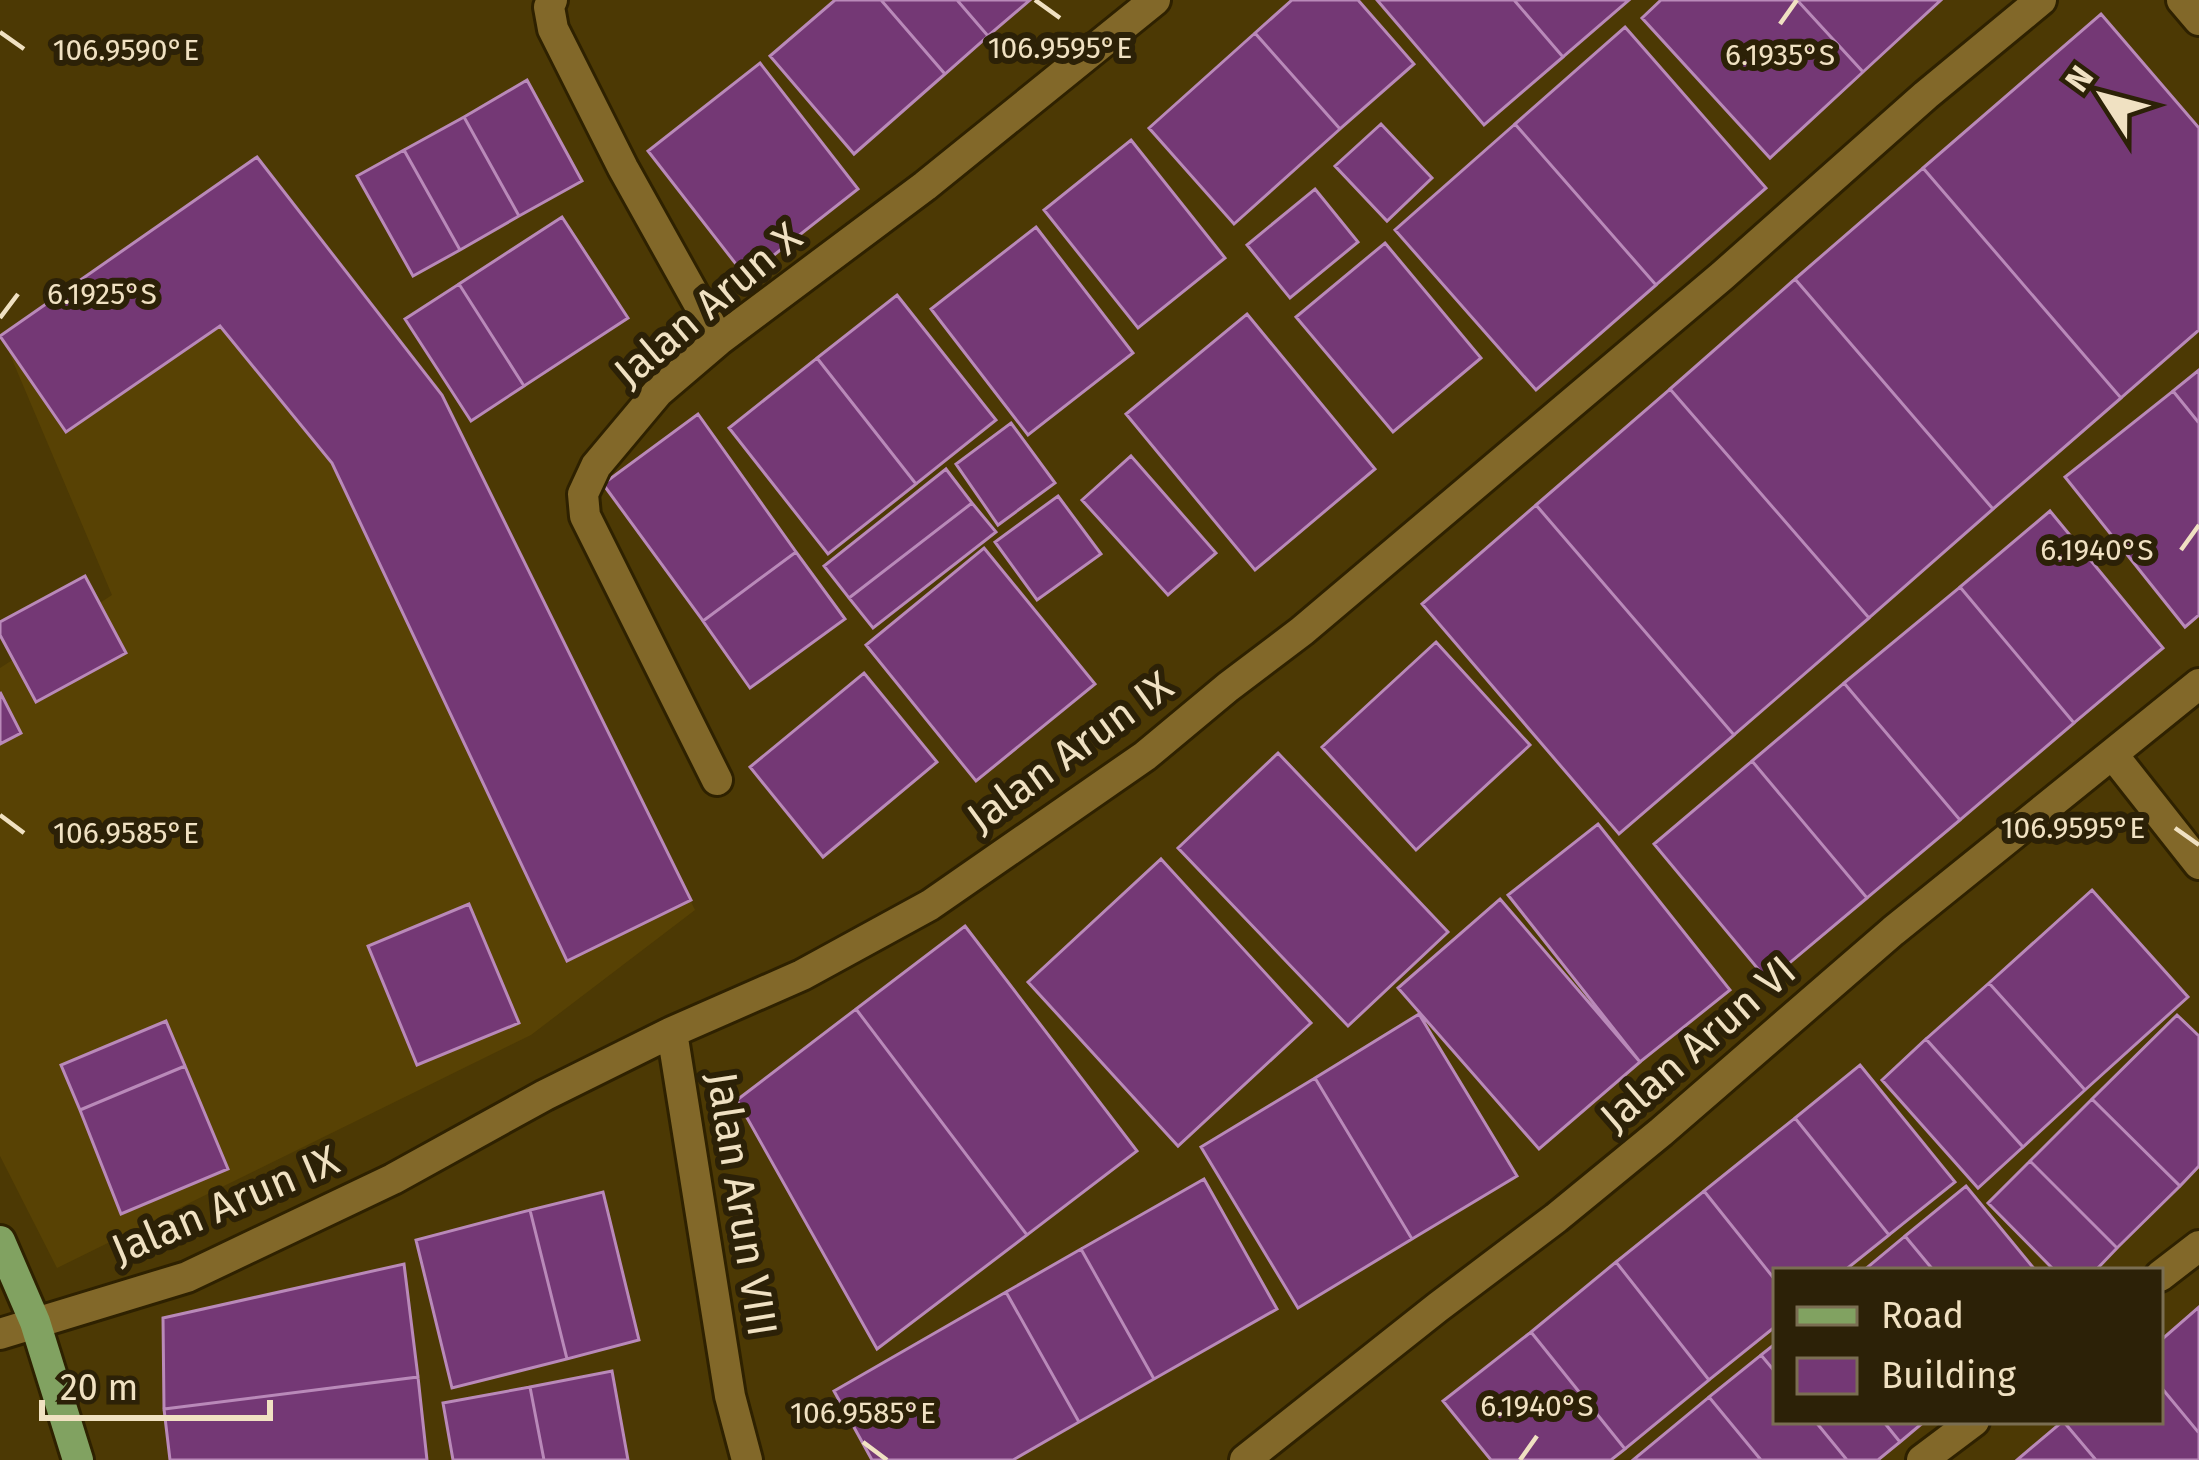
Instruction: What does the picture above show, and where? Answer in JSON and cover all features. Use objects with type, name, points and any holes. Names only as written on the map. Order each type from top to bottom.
[{"type":"main road","points":[[0,1241],[35,1322],[78,1460]]},
{"type":"street","points":[[552,0],[553,29],[718,340]]},
{"type":"street","name":"Jalan Arun X","points":[[717,780],[585,516],[583,494],[596,466],[658,392],[718,340],[925,186],[1155,0]]},
{"type":"street","name":"Jalan Arun IX","points":[[0,1334],[187,1277],[393,1179],[544,1095],[672,1032],[802,975],[930,905],[1144,757],[1302,631],[2041,0]]},
{"type":"street","points":[[2182,0],[2199,20]]},
{"type":"street","name":"Jalan Arun VI","points":[[1245,1460],[1556,1218],[1894,931],[2199,684]]},
{"type":"street","points":[[2114,755],[2199,864]]},
{"type":"street","name":"Jalan Arun VIII","points":[[672,1032],[730,1396],[747,1460]]},
{"type":"street","points":[[2163,1274],[2199,1246]]},
{"type":"street","points":[[1922,1460],[1970,1424]]},
{"type":"shaded area","points":[[233,179],[437,385],[695,910],[531,1035],[57,1268],[0,1156],[0,668],[112,595],[3,338]]},
{"type":"building","points":[[835,0],[881,0],[945,74],[854,154],[770,56]]},
{"type":"building","points":[[881,0],[957,0],[988,36],[945,74]]},
{"type":"building","points":[[957,0],[1030,0],[988,36]]},
{"type":"building","points":[[1292,0],[1358,0],[1414,64],[1340,129],[1255,33]]},
{"type":"building","points":[[1377,0],[1514,0],[1563,57],[1484,125]]},
{"type":"building","points":[[1514,0],[1629,0],[1563,57]]},
{"type":"building","points":[[1661,0],[1797,0],[1863,72],[1770,158],[1642,18]]},
{"type":"building","points":[[1797,0],[1941,0],[1863,72]]},
{"type":"building","points":[[2101,14],[2199,128],[2199,330],[2121,398],[1923,168]]},
{"type":"building","points":[[1625,27],[1766,188],[1656,285],[1515,124]]},
{"type":"building","points":[[1255,33],[1340,129],[1234,224],[1149,128]]},
{"type":"building","points":[[760,63],[858,189],[746,277],[648,151]]},
{"type":"building","points":[[527,80],[582,181],[519,216],[464,117]]},
{"type":"building","points":[[464,117],[519,216],[460,250],[404,150]]},
{"type":"building","points":[[1381,124],[1432,178],[1387,221],[1335,166]]},
{"type":"building","points":[[1515,124],[1656,285],[1536,390],[1395,230]]},
{"type":"building","points":[[1131,140],[1225,258],[1138,328],[1044,210]]},
{"type":"building","points":[[404,150],[460,250],[413,276],[357,176]]},
{"type":"building","points":[[257,157],[442,395],[691,900],[567,961],[332,463],[220,326],[66,432],[0,336]]},
{"type":"building","points":[[1923,168],[2121,398],[1993,509],[1795,279]]},
{"type":"building","points":[[1315,189],[1358,242],[1290,298],[1247,245]]},
{"type":"building","points":[[562,217],[628,318],[524,386],[459,284]]},
{"type":"building","points":[[1036,227],[1133,353],[1028,435],[931,309]]},
{"type":"building","points":[[1385,243],[1481,358],[1393,432],[1296,317]]},
{"type":"building","points":[[1795,279],[1993,509],[1869,618],[1670,389]]},
{"type":"building","points":[[459,284],[524,386],[471,421],[405,319]]},
{"type":"building","points":[[897,295],[996,420],[916,484],[817,358]]},
{"type":"building","points":[[1247,314],[1375,469],[1255,570],[1126,414]]},
{"type":"building","points":[[817,358],[916,484],[828,554],[729,428]]},
{"type":"building","points":[[2199,370],[2199,423],[2173,391]]},
{"type":"building","points":[[1670,389],[1869,618],[1734,735],[1536,505]]},
{"type":"building","points":[[2173,391],[2199,423],[2199,615],[2185,627],[2065,477]]},
{"type":"building","points":[[698,414],[796,552],[703,621],[603,484]]},
{"type":"building","points":[[1011,423],[1055,483],[998,525],[956,464]]},
{"type":"building","points":[[1131,456],[1216,553],[1168,595],[1082,500]]},
{"type":"building","points":[[946,469],[972,503],[849,598],[824,566]]},
{"type":"building","points":[[1058,496],[1101,554],[1037,600],[995,542]]},
{"type":"building","points":[[972,503],[996,532],[873,628],[849,598]]},
{"type":"building","points":[[1536,505],[1734,735],[1619,834],[1422,604]]},
{"type":"building","points":[[2050,511],[2163,648],[2074,723],[1960,587]]},
{"type":"building","points":[[984,548],[1095,684],[976,781],[866,645]]},
{"type":"building","points":[[796,552],[845,619],[750,688],[703,621]]},
{"type":"building","points":[[85,576],[126,653],[36,702],[0,635],[0,622]]},
{"type":"building","points":[[1960,587],[2074,723],[1960,820],[1844,683]]},
{"type":"building","points":[[1436,642],[1530,745],[1416,850],[1322,747]]},
{"type":"building","points":[[864,673],[937,762],[823,857],[750,767]]},
{"type":"building","points":[[1844,683],[1960,820],[1867,898],[1752,761]]},
{"type":"building","points":[[0,692],[21,733],[0,744]]},
{"type":"building","points":[[1278,753],[1448,932],[1348,1026],[1178,848]]},
{"type":"building","points":[[1752,761],[1867,898],[1768,981],[1654,844]]},
{"type":"building","points":[[1598,824],[1730,990],[1640,1062],[1508,895]]},
{"type":"building","points":[[1161,859],[1311,1023],[1178,1146],[1028,982]]},
{"type":"building","points":[[2092,890],[2188,997],[2085,1090],[1989,983]]},
{"type":"building","points":[[1500,899],[1640,1062],[1539,1149],[1398,988]]},
{"type":"building","points":[[469,904],[519,1023],[417,1065],[368,946]]},
{"type":"building","points":[[965,926],[1137,1151],[1027,1235],[856,1009]]},
{"type":"building","points":[[1989,983],[2085,1090],[2023,1147],[1926,1039]]},
{"type":"building","points":[[856,1009],[1027,1235],[877,1349],[737,1100]]},
{"type":"building","points":[[1419,1014],[1517,1176],[1412,1239],[1315,1078]]},
{"type":"building","points":[[2177,1015],[2199,1036],[2199,1166],[2180,1186],[2092,1099]]},
{"type":"building","points":[[166,1021],[185,1066],[80,1110],[61,1065]]},
{"type":"building","points":[[1926,1039],[2023,1147],[1978,1188],[1882,1080]]},
{"type":"building","points":[[1860,1065],[1955,1182],[1889,1235],[1795,1118]]},
{"type":"building","points":[[185,1066],[228,1169],[121,1214],[80,1110]]},
{"type":"building","points":[[1315,1078],[1412,1239],[1298,1308],[1201,1147]]},
{"type":"building","points":[[2092,1099],[2180,1186],[2117,1248],[2030,1161]]},
{"type":"building","points":[[1795,1118],[1889,1235],[1848,1268],[1773,1268],[1773,1277],[1704,1191]]},
{"type":"building","points":[[2030,1161],[2117,1248],[2098,1268],[2052,1268],[1988,1203]]},
{"type":"building","points":[[1204,1179],[1277,1309],[1154,1379],[1081,1249]]},
{"type":"building","points":[[1966,1186],[2034,1268],[1932,1268],[1905,1236]]},
{"type":"building","points":[[1704,1191],[1773,1277],[1773,1328],[1709,1380],[1616,1262]]},
{"type":"building","points":[[603,1192],[639,1340],[567,1359],[530,1210]]},
{"type":"building","points":[[530,1210],[567,1359],[452,1388],[416,1240]]},
{"type":"building","points":[[1905,1236],[1932,1268],[1867,1268]]},
{"type":"building","points":[[1081,1249],[1154,1379],[1079,1422],[1006,1292]]},
{"type":"building","points":[[1616,1262],[1709,1380],[1625,1449],[1531,1332]]},
{"type":"building","points":[[404,1264],[418,1377],[164,1409],[163,1318]]},
{"type":"building","points":[[1006,1292],[1079,1422],[1013,1460],[872,1460],[834,1391]]},
{"type":"building","points":[[2199,1307],[2199,1433],[2163,1390],[2163,1338]]},
{"type":"building","points":[[1531,1332],[1625,1449],[1611,1460],[1491,1460],[1443,1401]]},
{"type":"building","points":[[1773,1345],[1773,1369],[1761,1355]]},
{"type":"building","points":[[1761,1355],[1773,1369],[1773,1424],[1817,1424],[1847,1460],[1761,1460],[1709,1397]]},
{"type":"building","points":[[612,1371],[628,1460],[544,1460],[530,1387]]},
{"type":"building","points":[[418,1377],[427,1460],[170,1460],[164,1409]]},
{"type":"building","points":[[530,1387],[544,1460],[453,1460],[443,1403]]},
{"type":"building","points":[[2163,1390],[2199,1433],[2199,1460],[2096,1460],[2066,1424],[2163,1424]]},
{"type":"building","points":[[1709,1397],[1761,1460],[1633,1460]]},
{"type":"building","points":[[1817,1424],[1885,1424],[1900,1442],[1878,1460],[1847,1460]]},
{"type":"building","points":[[1885,1424],[1921,1424],[1900,1442]]},
{"type":"building","points":[[2059,1424],[2066,1424],[2096,1460],[2017,1460]]}]
